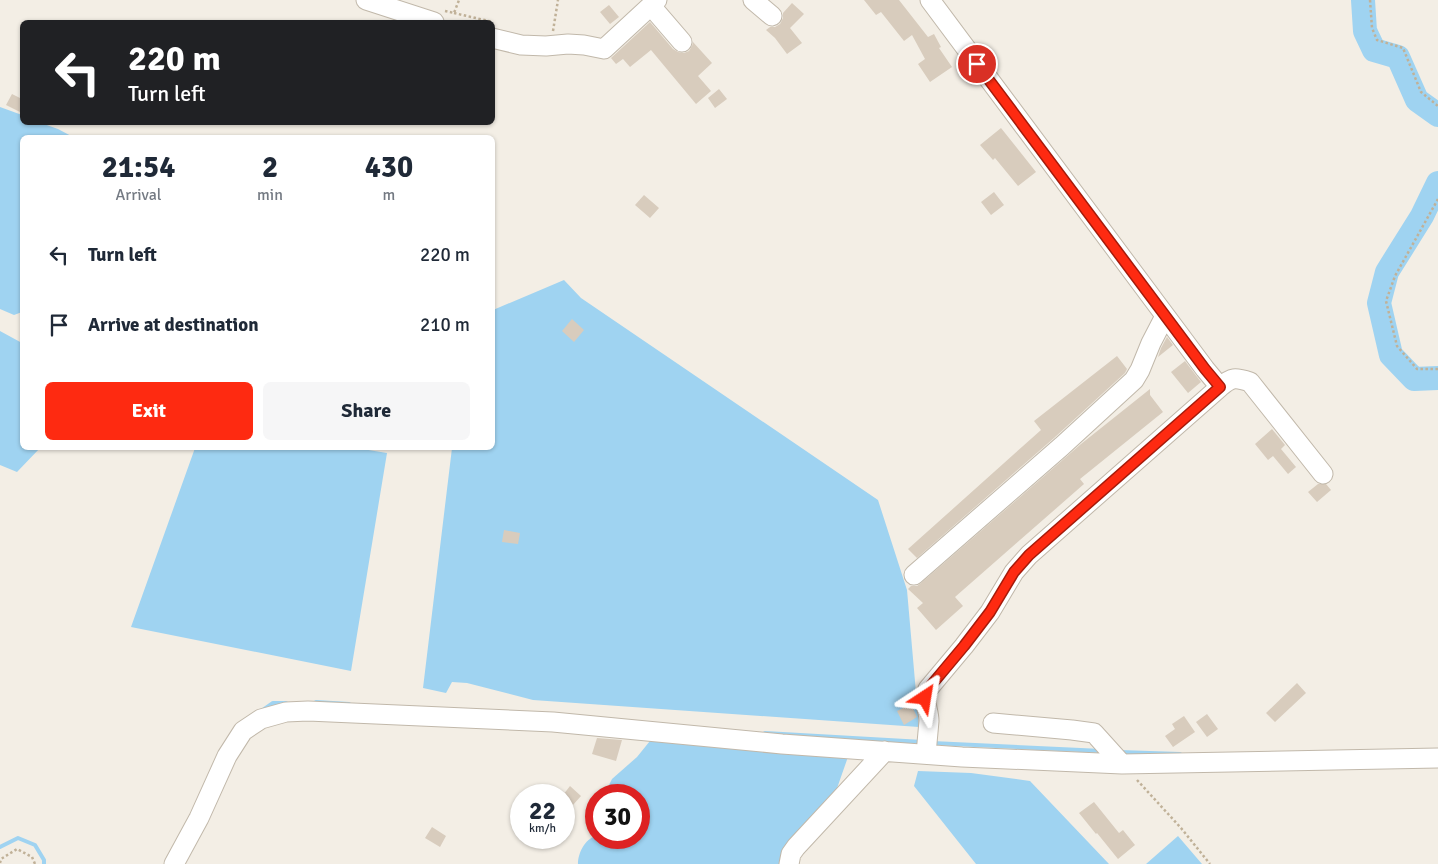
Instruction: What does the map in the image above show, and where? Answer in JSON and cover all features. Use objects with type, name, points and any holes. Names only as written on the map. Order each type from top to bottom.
[{"type":"street","points":[[366,0],[428,20]]},
{"type":"street","points":[[753,0],[772,16]]},
{"type":"street","points":[[930,0],[1220,387]]},
{"type":"street","points":[[496,31],[522,45],[546,46],[568,44],[604,49],[654,3],[682,42]]},
{"type":"street","points":[[914,575],[1062,446],[1134,380],[1165,316]]},
{"type":"street","points":[[927,746],[929,719],[925,698],[928,689],[990,612],[1014,572],[1050,536],[1230,379],[1236,378],[1250,382],[1323,474]]},
{"type":"street","points":[[174,864],[227,756],[243,731],[261,719],[286,712],[308,711],[553,722],[772,743],[885,751],[927,746],[962,757],[1118,759],[1438,758]]},
{"type":"street","points":[[993,724],[1094,733],[1118,759]]},
{"type":"street","points":[[789,864],[791,854],[796,847],[885,751]]},
{"type":"path","points":[[553,35],[558,0]]},
{"type":"path","points":[[1370,0],[1372,28],[1377,40],[1403,48],[1421,92],[1438,106]]},
{"type":"path","points":[[454,13],[470,20]]},
{"type":"path","points":[[1438,199],[1395,276],[1386,301],[1397,346],[1417,369],[1438,369]]},
{"type":"path","points":[[1118,759],[1181,828],[1210,864]]},
{"type":"path","points":[[0,863],[1,859],[18,850],[32,857],[34,864]]},
{"type":"water","points":[[0,107],[20,114],[20,125],[47,125],[69,135],[20,135],[20,313],[14,315],[0,309]]},
{"type":"water","points":[[564,280],[581,298],[878,500],[907,590],[919,727],[533,700],[467,683],[452,682],[446,693],[423,688],[452,450],[495,450],[495,309]]},
{"type":"water","points":[[0,331],[20,342],[20,450],[38,450],[17,472],[0,465]]},
{"type":"water","points":[[194,450],[368,450],[387,453],[351,671],[131,627]]},
{"type":"water","points":[[654,736],[849,754],[835,794],[783,864],[578,864],[579,855],[585,845],[585,849],[650,849],[650,784],[610,784],[612,779],[637,757]]},
{"type":"water","points":[[918,771],[971,773],[1030,781],[1109,864],[976,864],[914,786]]},
{"type":"water","points":[[1178,836],[1202,864],[1146,864]]},
{"type":"building","points":[[864,0],[899,0],[928,37],[934,34],[941,47],[939,48],[952,67],[930,82],[918,64],[925,59],[912,35],[904,41],[881,12],[876,15]]},
{"type":"building","points":[[792,3],[804,14],[790,28],[802,43],[787,54],[775,38],[766,30],[780,24],[783,13]]},
{"type":"building","points":[[609,5],[619,17],[610,24],[600,12]]},
{"type":"building","points":[[650,22],[673,49],[684,53],[689,51],[693,42],[712,63],[698,76],[711,91],[696,104],[651,50],[630,67],[623,59],[616,64],[611,58]]},
{"type":"building","points":[[719,89],[727,99],[715,108],[708,98]]},
{"type":"building","points":[[12,94],[20,98],[20,112],[6,105]]},
{"type":"building","points":[[1001,128],[1036,172],[1018,186],[995,158],[993,160],[980,145]]},
{"type":"building","points":[[994,192],[1004,205],[991,215],[981,202]]},
{"type":"building","points":[[644,195],[659,208],[650,218],[635,205]]},
{"type":"building","points":[[572,319],[584,330],[574,342],[562,331]]},
{"type":"building","points":[[1167,337],[1173,345],[1158,357],[1161,348]]},
{"type":"building","points":[[1117,356],[1127,369],[1125,373],[917,558],[908,549],[1041,430],[1034,421]]},
{"type":"building","points":[[1185,361],[1201,382],[1188,393],[1171,372]]},
{"type":"building","points":[[1150,389],[1150,395],[1163,412],[1080,479],[1084,484],[955,597],[963,606],[936,630],[917,608],[923,603],[908,589],[921,583],[1081,444]]},
{"type":"building","points":[[1272,429],[1285,445],[1281,449],[1296,467],[1288,474],[1273,456],[1268,460],[1255,444]]},
{"type":"building","points":[[1318,484],[1326,484],[1331,490],[1317,502],[1308,492]]},
{"type":"building","points":[[504,530],[520,533],[518,544],[502,542]]},
{"type":"building","points":[[1297,683],[1306,693],[1275,722],[1266,713]]},
{"type":"building","points":[[911,704],[917,717],[904,725],[897,711]]},
{"type":"building","points":[[1207,714],[1218,729],[1207,737],[1196,722]]},
{"type":"building","points":[[1184,716],[1195,732],[1173,747],[1165,736],[1175,729],[1172,724]]},
{"type":"building","points":[[597,738],[622,740],[616,761],[592,754]]},
{"type":"building","points":[[575,791],[581,796],[575,803]]},
{"type":"building","points":[[1094,802],[1119,833],[1123,830],[1135,845],[1118,859],[1079,813]]},
{"type":"building","points":[[432,827],[446,836],[440,847],[425,838]]},
{"type":"waterway","points":[[1363,0],[1365,31],[1374,50],[1398,57],[1417,100],[1438,115]]},
{"type":"waterway","points":[[1438,183],[1422,216],[1387,272],[1379,303],[1391,355],[1414,379],[1438,378]]},
{"type":"waterway","points":[[316,702],[349,704]]},
{"type":"waterway","points":[[263,710],[273,703],[286,703]]},
{"type":"waterway","points":[[765,733],[923,742]]},
{"type":"waterway","points":[[932,743],[1102,751]]},
{"type":"waterway","points":[[1119,752],[1180,754]]},
{"type":"waterway","points":[[0,847],[18,838],[35,845],[44,860],[44,864]]},
{"type":"route","points":[[925,698],[928,689],[990,612],[1014,572],[1029,555],[1220,387],[977,64]]}]
